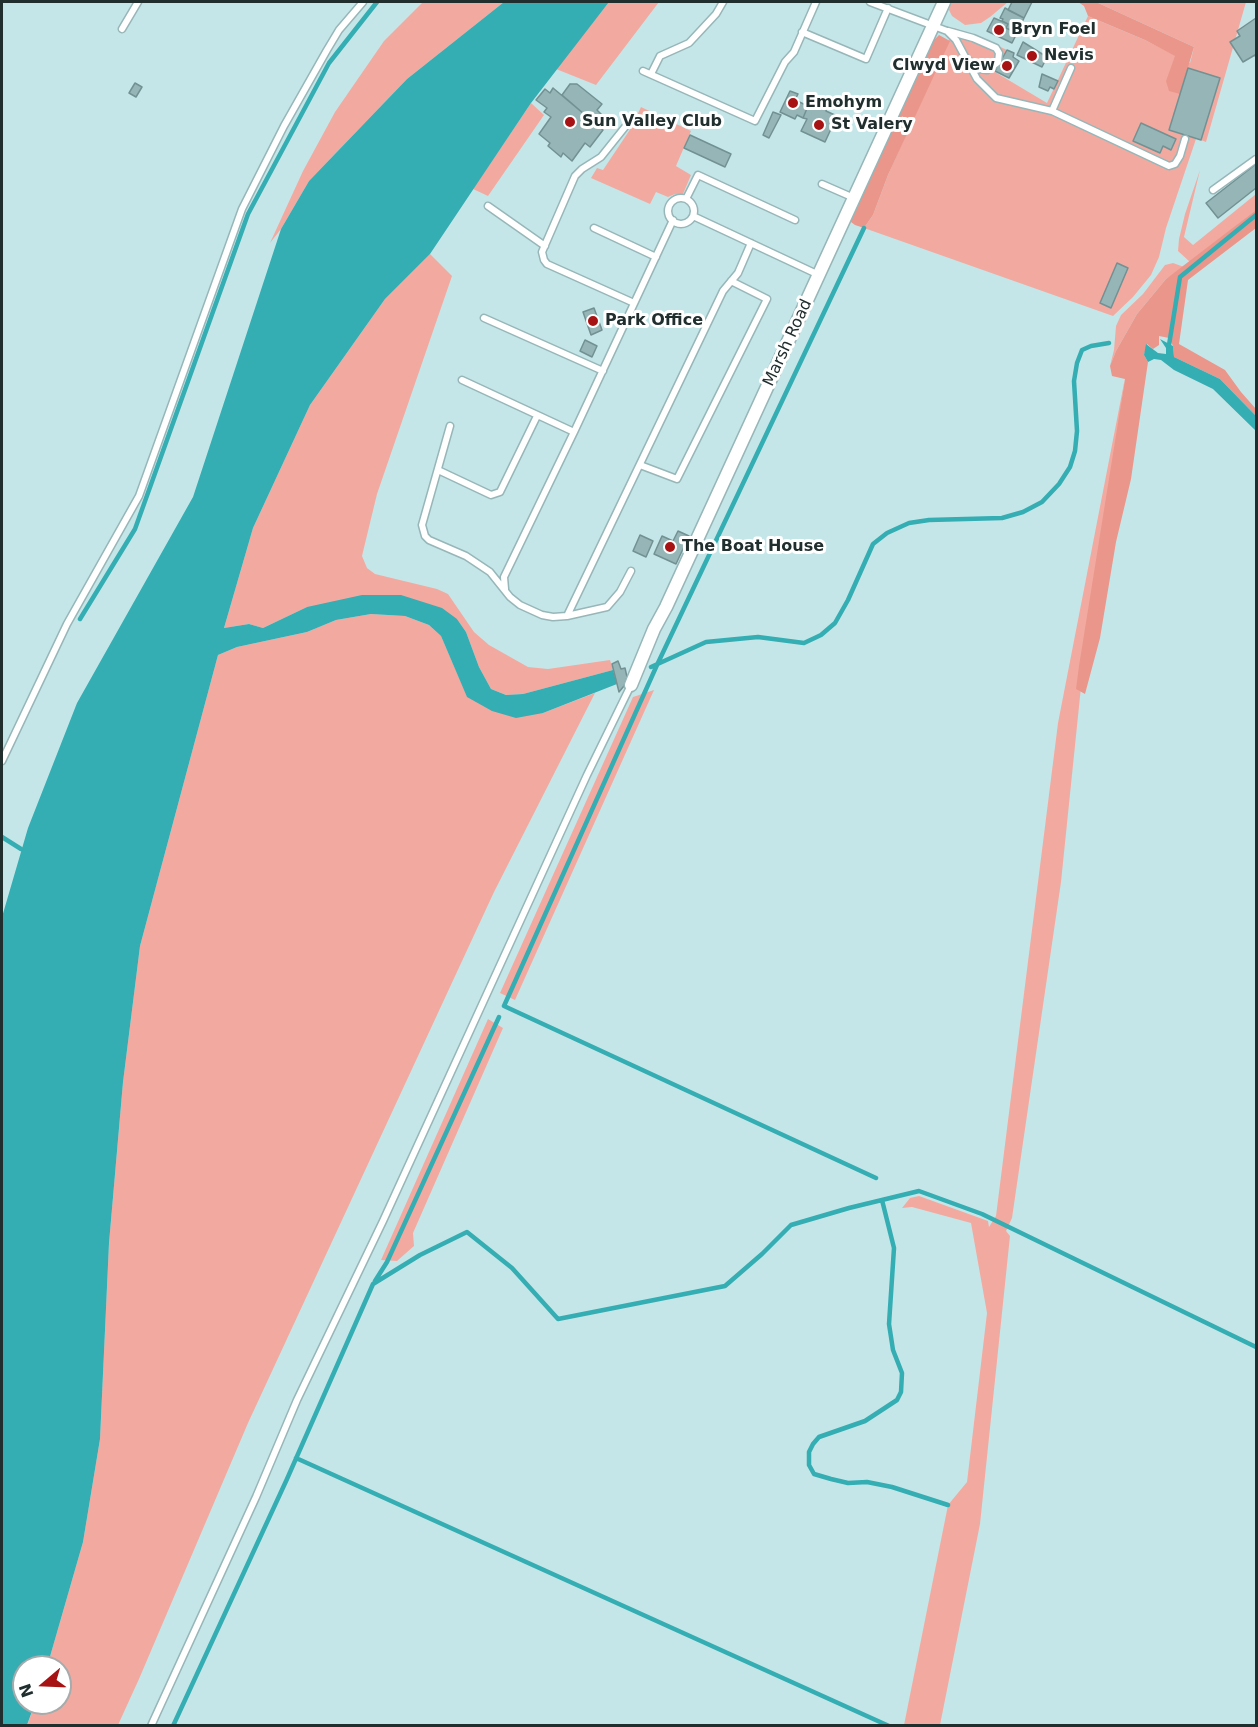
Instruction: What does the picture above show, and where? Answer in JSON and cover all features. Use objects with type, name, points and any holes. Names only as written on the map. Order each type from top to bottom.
[{"type":"street","name":"Marsh Road","points":[[631,685],[654,629],[944,2]]},
{"type":"lane","points":[[122,29],[138,2]]},
{"type":"lane","points":[[2,761],[67,624],[139,496],[242,209],[284,126],[327,50],[339,30],[363,2]]},
{"type":"lane","points":[[651,74],[660,56],[689,43],[716,14],[723,2]]},
{"type":"lane","points":[[643,70],[755,121],[785,62],[794,52],[816,2]]},
{"type":"lane","points":[[870,2],[982,42],[996,48],[999,53],[998,62],[987,70],[979,69],[967,59]]},
{"type":"lane","points":[[802,32],[866,59],[888,8]]},
{"type":"lane","points":[[947,31],[956,39],[977,78],[996,98],[1052,111],[1169,166],[1175,164],[1180,156],[1185,139]]},
{"type":"lane","points":[[1052,111],[1071,68]]},
{"type":"lane","points":[[625,127],[601,157],[582,168],[575,176],[542,252],[547,264],[634,303]]},
{"type":"lane","points":[[1213,190],[1257,159]]},
{"type":"lane","points":[[686,199],[698,175],[795,220]]},
{"type":"lane","points":[[822,184],[854,199]]},
{"type":"lane","points":[[676,199],[686,199],[693,207],[693,216],[684,223],[673,220],[669,214],[669,206],[676,199]]},
{"type":"lane","points":[[488,206],[545,246]]},
{"type":"lane","points":[[693,216],[819,275]]},
{"type":"lane","points":[[505,590],[504,577],[673,220]]},
{"type":"lane","points":[[594,228],[656,257]]},
{"type":"lane","points":[[567,616],[723,291],[738,273],[751,243]]},
{"type":"lane","points":[[640,465],[677,479],[762,310],[767,299],[731,281]]},
{"type":"lane","points":[[484,318],[603,371]]},
{"type":"lane","points":[[462,380],[574,432]]},
{"type":"lane","points":[[438,471],[491,495],[500,492],[537,416]]},
{"type":"lane","points":[[450,426],[422,525],[425,536],[429,540],[466,556],[490,572],[520,605],[532,612],[553,617],[608,607],[620,592],[631,570]]},
{"type":"lane","points":[[151,1725],[256,1497],[297,1400],[383,1221],[587,775],[631,685]]},
{"type":"shaded area","points":[[423,2],[504,2],[407,79],[309,181],[281,229],[270,243],[303,171],[335,112],[384,41]]},
{"type":"shaded area","points":[[609,2],[659,2],[596,85],[556,69]]},
{"type":"shaded area","points":[[951,2],[1008,2],[981,23],[965,25],[952,16],[949,10]]},
{"type":"shaded area","points":[[1078,2],[1096,2],[1194,47],[1180,94],[1169,91],[1166,81],[1175,56],[1145,40],[1088,16],[1084,6]]},
{"type":"shaded area","points":[[1096,2],[1246,2],[1206,142],[1201,140],[1220,78],[1169,130],[1196,139],[1166,228],[1159,257],[1151,275],[1133,297],[1113,316],[864,228],[873,215],[888,175],[954,28],[1007,50],[995,72],[1047,103],[1088,16],[1145,40],[1190,63],[1194,47]]},
{"type":"shaded area","points":[[939,35],[950,41],[888,175],[873,215],[864,228],[855,225],[851,222],[850,217],[927,47]]},
{"type":"shaded area","points":[[531,103],[544,115],[488,196],[473,189]]},
{"type":"shaded area","points":[[641,107],[691,131],[676,166],[691,175],[683,194],[668,197],[656,192],[650,204],[591,178],[597,168],[603,170],[631,128]]},
{"type":"shaded area","points":[[1200,170],[1184,237],[1193,245],[1256,194],[1256,210],[1190,262],[1178,251],[1179,239]]},
{"type":"shaded area","points":[[1256,210],[1256,228],[1188,280],[1179,344],[1225,370],[1256,409],[1256,416],[1220,379],[1174,357],[1173,346],[1169,338],[1159,336],[1159,345],[1153,349],[1147,344],[1144,355],[1148,362],[1131,479],[1116,542],[1100,638],[1085,694],[1076,689],[1125,379],[1112,376],[1110,366],[1137,314],[1166,279]]},
{"type":"shaded area","points":[[430,254],[452,276],[377,494],[362,556],[367,568],[375,574],[437,589],[448,594],[474,632],[489,645],[528,667],[548,669],[610,660],[613,670],[523,694],[506,695],[491,689],[479,667],[466,632],[457,619],[307,607],[263,628],[249,624],[224,628],[253,528],[310,405],[385,299]]},
{"type":"shaded area","points":[[1173,263],[1184,267],[1166,279],[1137,314],[1110,366],[1116,326],[1121,315],[1143,294],[1165,265]]},
{"type":"shaded area","points":[[1125,378],[1081,687],[1061,882],[1012,1218],[1006,1231],[1010,1236],[980,1524],[940,1725],[904,1725],[948,1505],[967,1482],[987,1313],[971,1223],[912,1207],[902,1208],[910,1198],[919,1196],[988,1221],[989,1227],[996,1216],[1058,723]]},
{"type":"shaded area","points":[[371,614],[405,616],[429,625],[441,636],[467,696],[543,713],[595,693],[494,892],[248,1423],[118,1725],[27,1726],[31,1715],[72,1715],[72,1655],[50,1655],[83,1542],[100,1439],[109,1243],[123,1082],[140,946],[218,655],[237,647],[307,632],[336,620]]},
{"type":"shaded area","points":[[654,690],[515,1000],[500,993],[633,697]]},
{"type":"shaded area","points":[[488,1019],[503,1028],[413,1233],[414,1246],[397,1261],[381,1260]]},
{"type":"water","points":[[504,2],[609,2],[531,103],[430,254],[385,299],[310,405],[253,528],[224,628],[249,624],[263,628],[307,607],[362,595],[401,595],[442,608],[457,619],[466,632],[479,667],[491,689],[506,695],[523,694],[613,670],[617,684],[543,713],[516,718],[492,711],[467,697],[441,636],[429,625],[405,616],[371,614],[336,620],[307,632],[237,647],[218,655],[140,946],[123,1082],[109,1243],[100,1439],[83,1542],[50,1655],[12,1655],[12,1715],[31,1715],[27,1725],[2,1725],[2,917],[28,828],[77,703],[193,497],[281,229],[309,181],[407,79]]},
{"type":"water","points":[[1160,339],[1173,346],[1174,357],[1220,379],[1256,416],[1256,431],[1213,389],[1174,370],[1161,360],[1154,359],[1148,362],[1144,355],[1146,344],[1158,353],[1166,354],[1166,348]]},
{"type":"building","points":[[1012,2],[1032,2],[1024,18],[1008,10]]},
{"type":"building","points":[[1005,8],[1024,18],[1017,33],[1006,28],[1008,24],[1000,18]]},
{"type":"building","name":"Bryn Foel","points":[[994,18],[1008,24],[1006,28],[1017,33],[1012,43],[987,31]]},
{"type":"building","points":[[1256,18],[1256,58],[1255,55],[1243,62],[1230,42],[1240,36],[1237,31]]},
{"type":"building","name":"Nevis","points":[[1023,42],[1047,57],[1042,67],[1017,55]]},
{"type":"building","name":"Clwyd View","points":[[1007,50],[1014,53],[1013,57],[1019,61],[1009,78],[995,71]]},
{"type":"building","points":[[1188,68],[1220,78],[1201,140],[1169,130]]},
{"type":"building","points":[[1042,74],[1058,81],[1054,89],[1050,87],[1048,91],[1039,87]]},
{"type":"building","points":[[135,83],[142,87],[136,97],[129,93]]},
{"type":"building","points":[[570,84],[577,84],[602,104],[597,110],[605,118],[598,126],[562,95]]},
{"type":"building","name":"Sun Valley Club","points":[[553,88],[603,130],[590,147],[585,143],[572,161],[563,153],[561,157],[539,134],[551,117],[544,112],[547,108],[536,100],[545,89],[550,93]]},
{"type":"building","name":"Emohym","points":[[790,91],[798,94],[795,100],[808,106],[803,118],[797,115],[795,119],[780,112]]},
{"type":"building","name":"St Valery","points":[[818,102],[827,107],[826,111],[837,116],[825,142],[801,131],[807,119],[803,118],[808,106],[814,109]]},
{"type":"building","points":[[773,112],[781,115],[769,138],[763,135]]},
{"type":"building","points":[[1141,123],[1176,139],[1171,150],[1163,146],[1160,153],[1133,141]]},
{"type":"building","points":[[690,135],[731,154],[725,167],[684,148]]},
{"type":"building","points":[[1256,164],[1256,188],[1218,218],[1206,203]]},
{"type":"building","points":[[1117,263],[1128,268],[1111,308],[1100,303]]},
{"type":"building","name":"Park Office","points":[[594,308],[602,330],[591,335],[583,312]]},
{"type":"building","points":[[585,340],[597,346],[592,357],[580,351]]},
{"type":"building","name":"The Boat House","points":[[678,531],[689,536],[676,564],[654,554],[662,536],[673,541]]},
{"type":"building","points":[[640,535],[653,541],[646,557],[633,551]]},
{"type":"building","points":[[618,661],[621,669],[625,668],[627,677],[619,692],[612,664]]},
{"type":"waterway","points":[[80,619],[135,529],[248,214],[329,63],[377,2]]},
{"type":"waterway","points":[[1169,345],[1180,277],[1256,215]]},
{"type":"waterway","points":[[864,228],[657,665],[504,1006],[876,1178]]},
{"type":"waterway","points":[[651,667],[706,642],[758,637],[804,643],[821,635],[835,623],[873,544],[887,533],[909,523],[929,520],[1002,518],[1023,512],[1042,502],[1059,484],[1070,467],[1075,451],[1077,431],[1074,381],[1082,350],[1109,343]]},
{"type":"waterway","points":[[2,837],[21,849]]},
{"type":"waterway","points":[[375,1281],[387,1262],[499,1017]]},
{"type":"waterway","points":[[173,1726],[287,1479],[373,1284],[420,1255],[467,1232],[512,1268],[558,1319],[725,1286],[791,1225],[919,1191],[982,1214],[1256,1347]]},
{"type":"waterway","points":[[882,1200],[894,1248],[889,1324],[893,1350],[902,1373],[901,1392],[897,1400],[865,1421],[819,1437],[809,1452],[809,1465],[814,1474],[831,1479],[892,1487],[948,1505]]},
{"type":"waterway","points":[[296,1458],[889,1726]]},
{"type":"place","name":"Bryn Foel","points":[[999,30]]},
{"type":"place","name":"Nevis","points":[[1032,56]]},
{"type":"place","name":"Clwyd View","points":[[1007,66]]},
{"type":"place","name":"Emohym","points":[[793,103]]},
{"type":"place","name":"Sun Valley Club","points":[[570,122]]},
{"type":"place","name":"St Valery","points":[[819,125]]},
{"type":"place","name":"Park Office","points":[[593,321]]},
{"type":"place","name":"The Boat House","points":[[670,547]]}]
